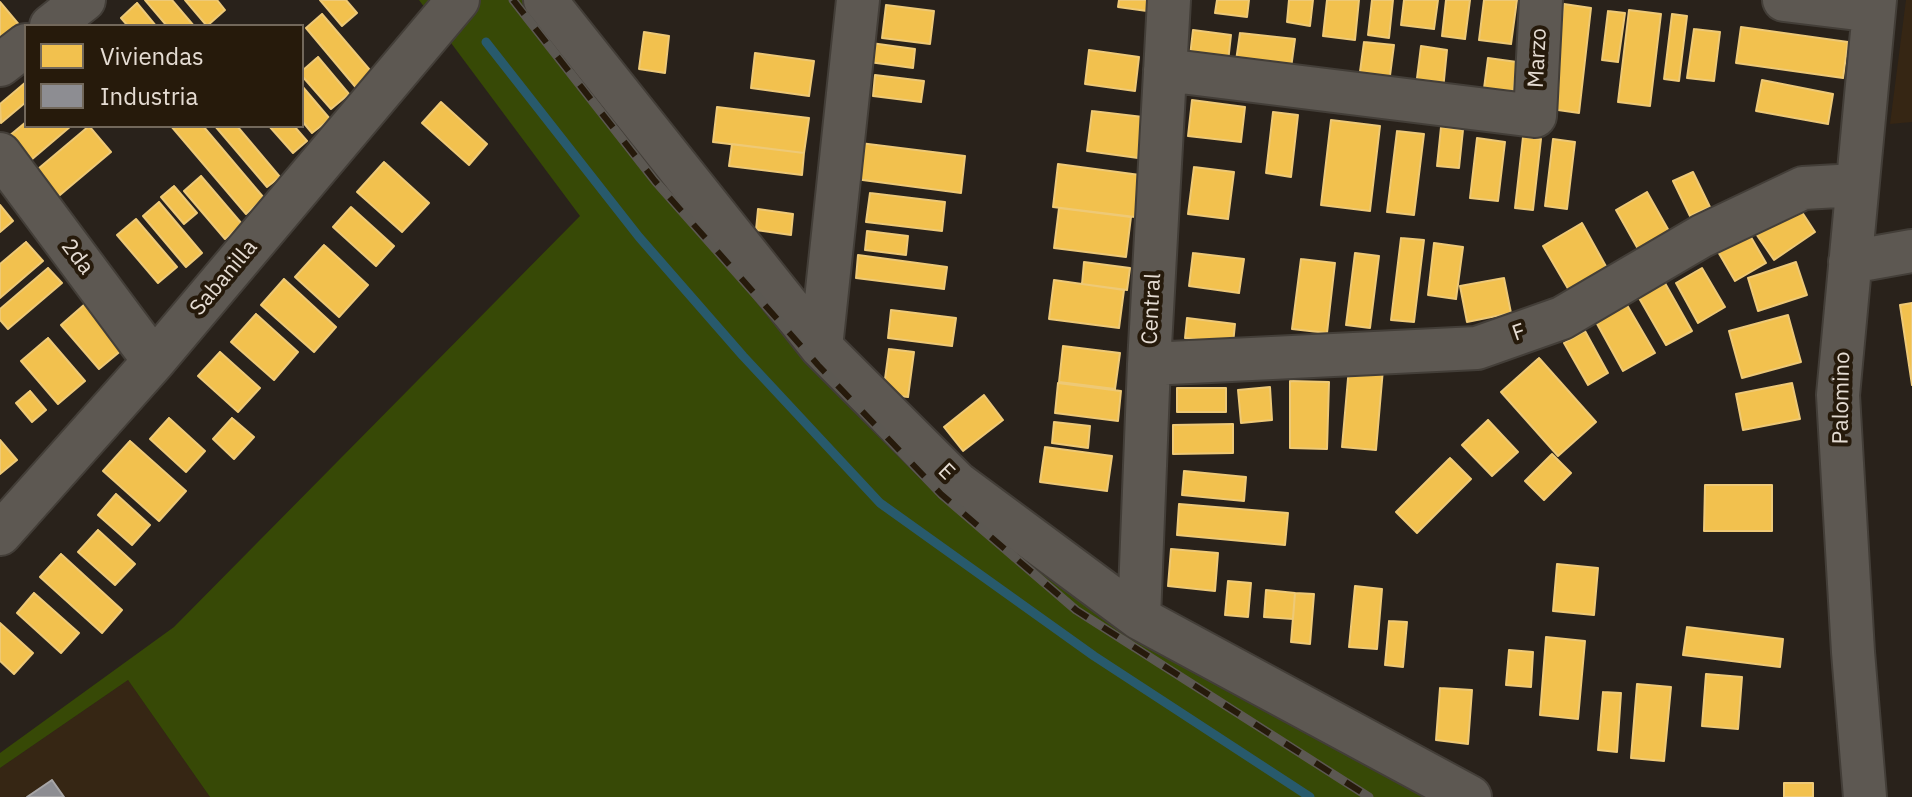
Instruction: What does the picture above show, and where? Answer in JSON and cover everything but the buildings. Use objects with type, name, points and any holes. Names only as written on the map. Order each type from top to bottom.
[{"type":"street","points":[[54,24],[84,0]]},
{"type":"street","name":"E","points":[[545,0],[821,347],[957,483],[1139,618],[1470,797]]},
{"type":"street","points":[[821,347],[858,0]]},
{"type":"street","name":"Central","points":[[1139,618],[1169,0]]},
{"type":"street","name":"Marzo","points":[[1165,70],[1535,116],[1541,0]]},
{"type":"street","points":[[1784,0],[1874,6]]},
{"type":"street","name":"Sabanilla","points":[[0,534],[154,361],[444,6]]},
{"type":"street","name":"Palomino","points":[[1865,797],[1838,395],[1874,6]]},
{"type":"street","points":[[0,65],[24,47]]},
{"type":"street","name":"2da","points":[[0,154],[154,361]]},
{"type":"street","name":"F","points":[[1149,364],[1477,348],[1562,318],[1702,236],[1803,188],[1856,185]]},
{"type":"street","points":[[1850,262],[1912,251]]},
{"type":"shaded area","points":[[1906,0],[1912,0],[1912,122],[1890,124]]},
{"type":"shaded area","points":[[128,680],[210,797],[0,797],[0,768]]},
{"type":"green space","points":[[419,0],[544,0],[622,94],[984,497],[1466,797],[210,797],[128,680],[0,768],[0,753],[174,627],[580,216]]},
{"type":"waterway","points":[[486,42],[639,237],[743,356],[880,503],[1094,656],[1310,797]]},
{"type":"railway","points":[[513,0],[655,181],[818,365],[941,494],[1076,610],[1369,797]]}]
